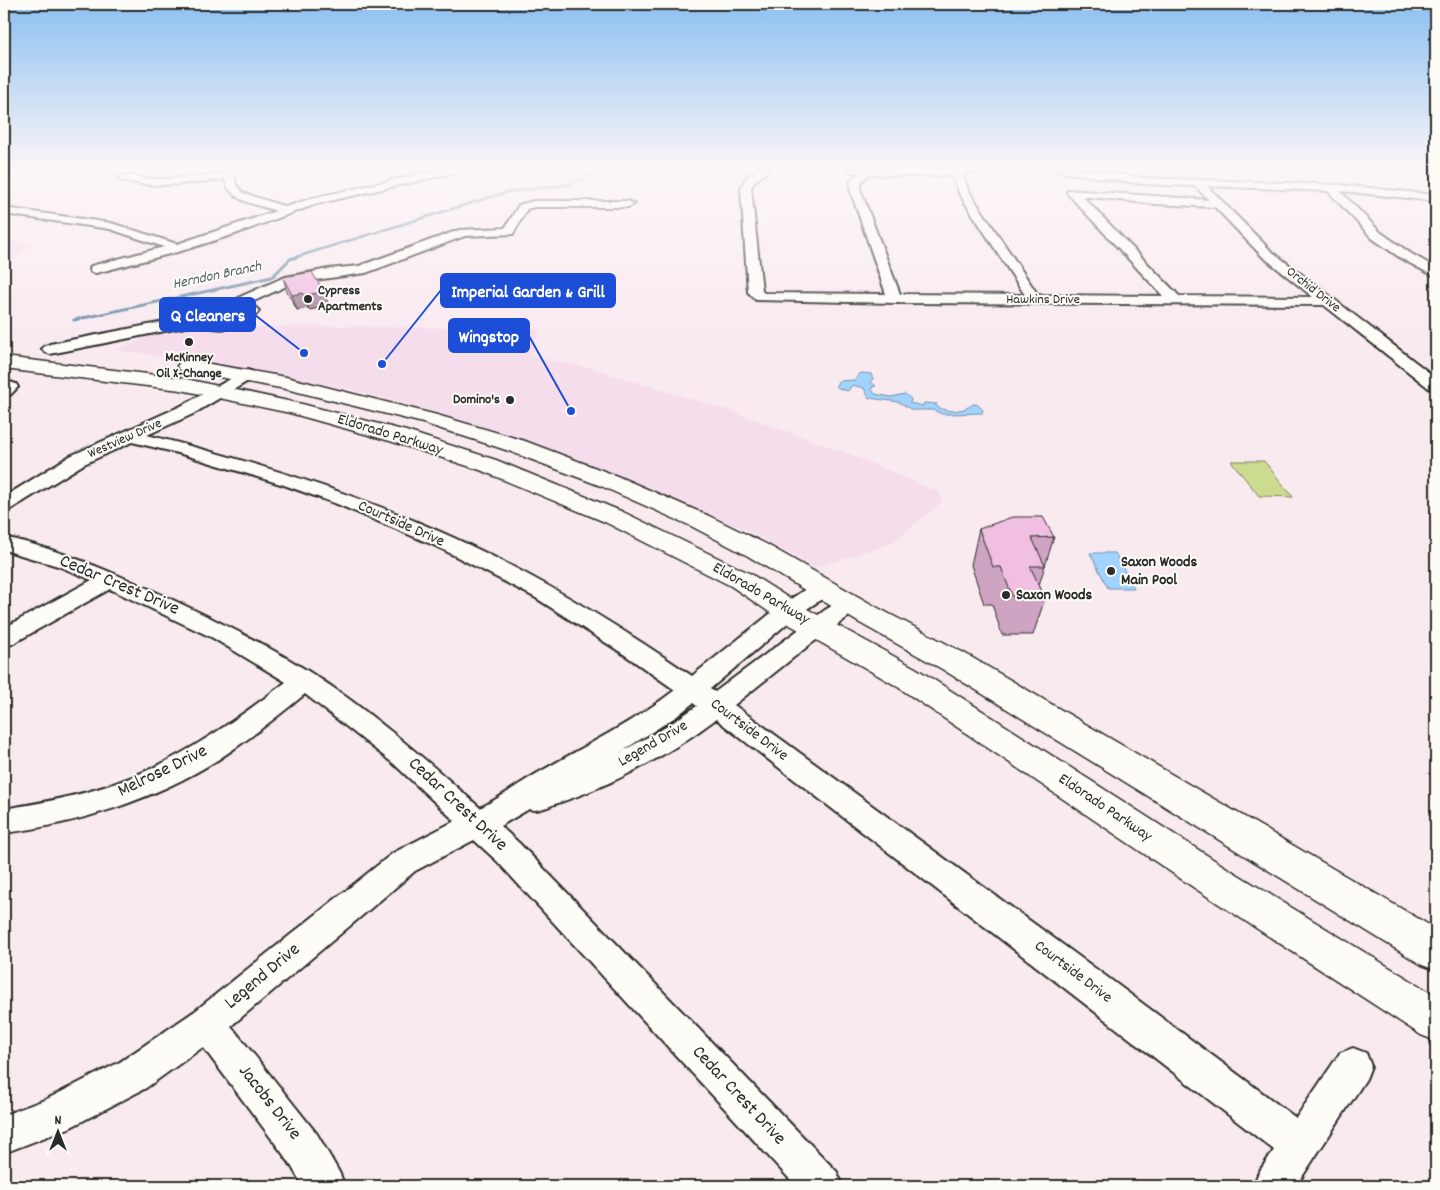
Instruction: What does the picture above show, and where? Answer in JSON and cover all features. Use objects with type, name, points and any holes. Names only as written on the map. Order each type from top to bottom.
[{"type":"main road","name":"Eldorado Parkway","points":[[4,344],[50,349],[90,347],[247,375],[330,393],[430,419],[517,446],[700,521],[757,550],[868,615],[953,661],[1436,951]]},
{"type":"main road","name":"Eldorado Parkway","points":[[4,363],[181,384],[221,391],[339,420],[488,465],[614,517],[741,580],[802,618],[906,677],[1209,877],[1436,1020]]},
{"type":"main road","points":[[452,453],[466,454],[524,472],[539,473],[560,463]]},
{"type":"street","points":[[94,225],[117,228],[177,248]]},
{"type":"street","points":[[96,269],[177,248],[250,225]]},
{"type":"street","points":[[90,347],[202,319],[215,324],[239,320],[250,314],[252,310],[240,305],[248,299],[290,280],[361,270],[462,233],[508,231],[512,225]]},
{"type":"street","name":"Hawkins Drive","points":[[750,225],[755,292],[759,296],[771,298],[1327,301]]},
{"type":"street","points":[[868,225],[895,299]]},
{"type":"street","points":[[985,225],[1036,300]]},
{"type":"street","points":[[1103,225],[1175,300]]},
{"type":"street","name":"Orchid Drive","points":[[1238,225],[1261,249],[1436,386]]},
{"type":"street","points":[[1366,225],[1376,235],[1406,256],[1436,273]]},
{"type":"street","points":[[1408,364],[1436,364]]},
{"type":"street","name":"Westview Drive","points":[[4,505],[65,467],[221,391],[247,375]]},
{"type":"street","name":"Courtside Drive","points":[[131,436],[230,461],[295,482],[382,514],[542,592],[616,637],[716,705],[1117,1004],[1299,1145]]},
{"type":"street","name":"Cedar Crest Drive","points":[[4,543],[66,561],[140,592],[222,632],[304,681],[339,705],[404,756],[521,866],[823,1186]]},
{"type":"street","points":[[4,638],[109,580]]},
{"type":"street","name":"Legend Drive","points":[[513,805],[566,790],[623,764],[666,740],[716,705],[802,618],[822,588]]},
{"type":"street","name":"Legend Drive","points":[[4,1134],[56,1115],[133,1075],[207,1023],[404,862],[513,805],[544,783],[668,709],[692,689],[802,618],[851,604]]},
{"type":"street","name":"Melrose Drive","points":[[4,821],[34,817],[92,804],[149,782],[201,756],[234,735],[304,681]]},
{"type":"street","name":"Jacobs Drive","points":[[207,1023],[304,1148],[325,1186]]},
{"type":"street","points":[[1273,1186],[1353,1066]]},
{"type":"shaded area","points":[[4,240],[32,245],[4,268]]},
{"type":"shaded area","points":[[330,326],[540,329],[530,356],[591,368],[731,411],[847,453],[939,492],[942,502],[892,543],[815,568],[746,530],[670,497],[516,437],[346,388],[217,364],[115,350],[148,337],[191,329]]},
{"type":"green space","points":[[1231,461],[1264,461],[1293,497],[1259,496]]},
{"type":"water","points":[[861,373],[871,374],[873,379],[870,381],[876,386],[871,388],[875,394],[891,397],[905,394],[911,399],[910,403],[923,406],[924,403],[937,404],[935,405],[939,408],[949,410],[965,409],[973,404],[978,405],[983,410],[982,413],[942,414],[933,410],[912,410],[899,402],[869,398],[864,388],[852,385],[848,391],[836,386],[838,381],[856,380],[857,376]]},
{"type":"water","name":"Saxon Woods Main Pool","points":[[1090,553],[1115,553],[1134,588],[1108,588]]},
{"type":"building","points":[[312,272],[324,292],[292,295],[283,277]]},
{"type":"building","points":[[1012,517],[1043,517],[1054,537],[1032,538],[1045,566],[1030,566],[1045,598],[1013,598],[1001,567],[993,567],[979,529]]},
{"type":"waterway","name":"Herndon Branch","points":[[293,258],[402,225]]},
{"type":"waterway","name":"Herndon Branch","points":[[74,320],[272,277],[290,259],[297,257]]},
{"type":"place","name":"Cypress Apartments","points":[[308,299]]},
{"type":"place","name":"McKinney Oil X-Change","points":[[189,342]]},
{"type":"place","name":"Q Cleaners","points":[[304,353]]},
{"type":"place","name":"Imperial Garden & Grill","points":[[382,364]]},
{"type":"place","name":"Domino's","points":[[510,400]]},
{"type":"place","name":"Wingstop","points":[[571,411]]},
{"type":"place","name":"Saxon Woods Main Pool","points":[[1111,571]]},
{"type":"place","name":"Saxon Woods","points":[[1006,595]]}]
